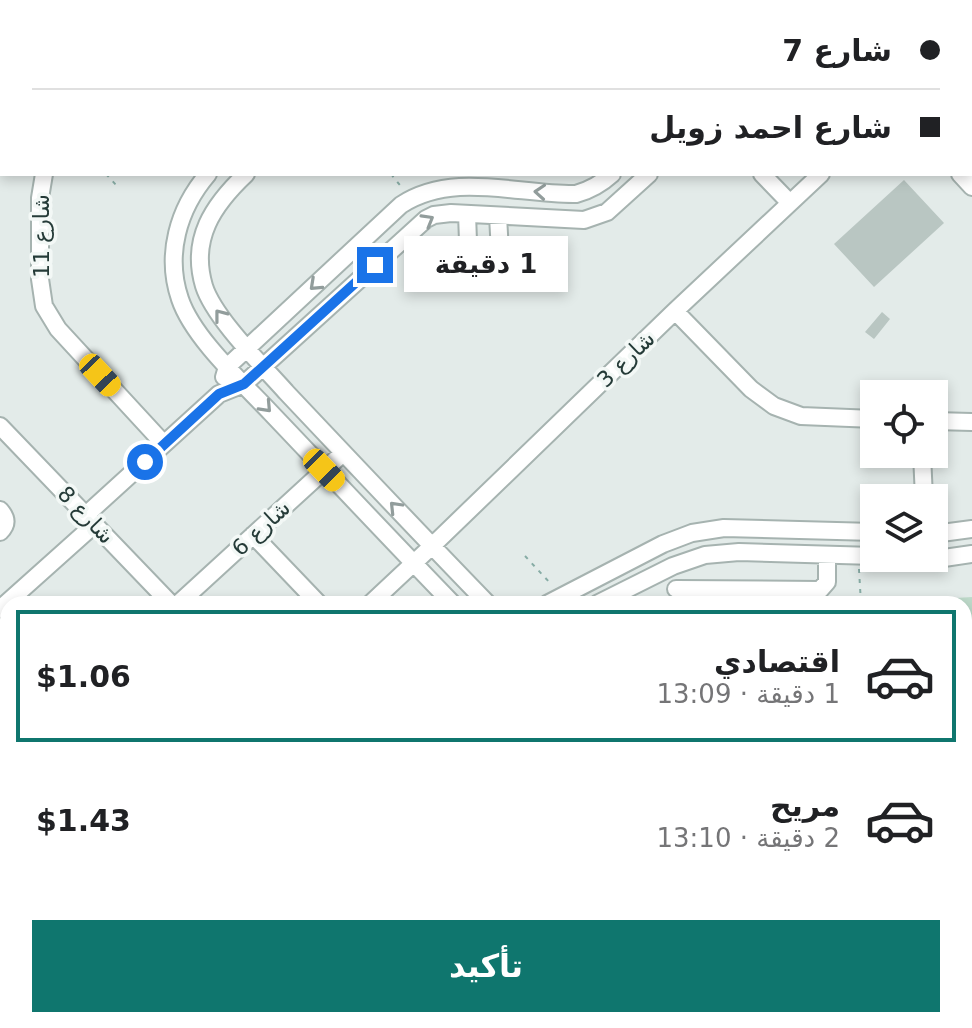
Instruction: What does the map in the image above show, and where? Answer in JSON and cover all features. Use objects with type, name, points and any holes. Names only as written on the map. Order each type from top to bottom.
[{"type":"street","name":"شارع 11","points":[[44,176],[40,198],[40,279],[44,306],[58,329],[164,444]]},
{"type":"street","points":[[206,176],[185,207],[177,229],[174,252],[179,299],[189,320],[227,367],[445,596]]},
{"type":"street","points":[[244,176],[227,191],[205,227],[200,267],[213,307],[263,367],[480,596]]},
{"type":"street","points":[[219,394],[227,367],[411,198],[425,192],[456,187],[576,194],[600,184],[610,176]]},
{"type":"street","points":[[13,596],[164,444],[219,394],[244,384],[426,219],[442,213],[572,220],[596,217],[617,205],[647,176]]},
{"type":"street","points":[[764,176],[790,203]]},
{"type":"street","name":"شارع 3","points":[[379,596],[819,176]]},
{"type":"street","points":[[467,214],[469,268],[476,275],[496,275],[501,270],[498,216]]},
{"type":"street","points":[[675,311],[751,389],[774,406],[801,416],[860,418]]},
{"type":"street","points":[[948,421],[972,422]]},
{"type":"street","name":"شارع 8","points":[[0,426],[163,596]]},
{"type":"street","name":"شارع 6","points":[[187,596],[343,453]]},
{"type":"street","points":[[0,510],[6,522],[0,532]]},
{"type":"street","points":[[562,596],[663,544],[692,533],[724,528],[860,532]]},
{"type":"street","points":[[948,532],[972,529]]},
{"type":"street","points":[[253,535],[311,596]]},
{"type":"street","points":[[613,596],[673,566],[705,555],[739,552],[860,556]]},
{"type":"street","points":[[948,556],[972,554]]},
{"type":"street","points":[[811,596],[827,582],[827,555]]},
{"type":"street","points":[[676,589],[750,596]]},
{"type":"path","points":[[108,176],[117,186]]},
{"type":"path","points":[[393,176],[411,198]]},
{"type":"path","points":[[525,556],[562,596]]},
{"type":"path","points":[[862,596],[864,572]]},
{"type":"building","points":[[904,180],[944,223],[874,287],[834,244]]},
{"type":"building","points":[[882,312],[890,319],[874,339],[865,332]]},
{"type":"route","points":[[145,462],[219,394],[244,384],[375,265]]}]
